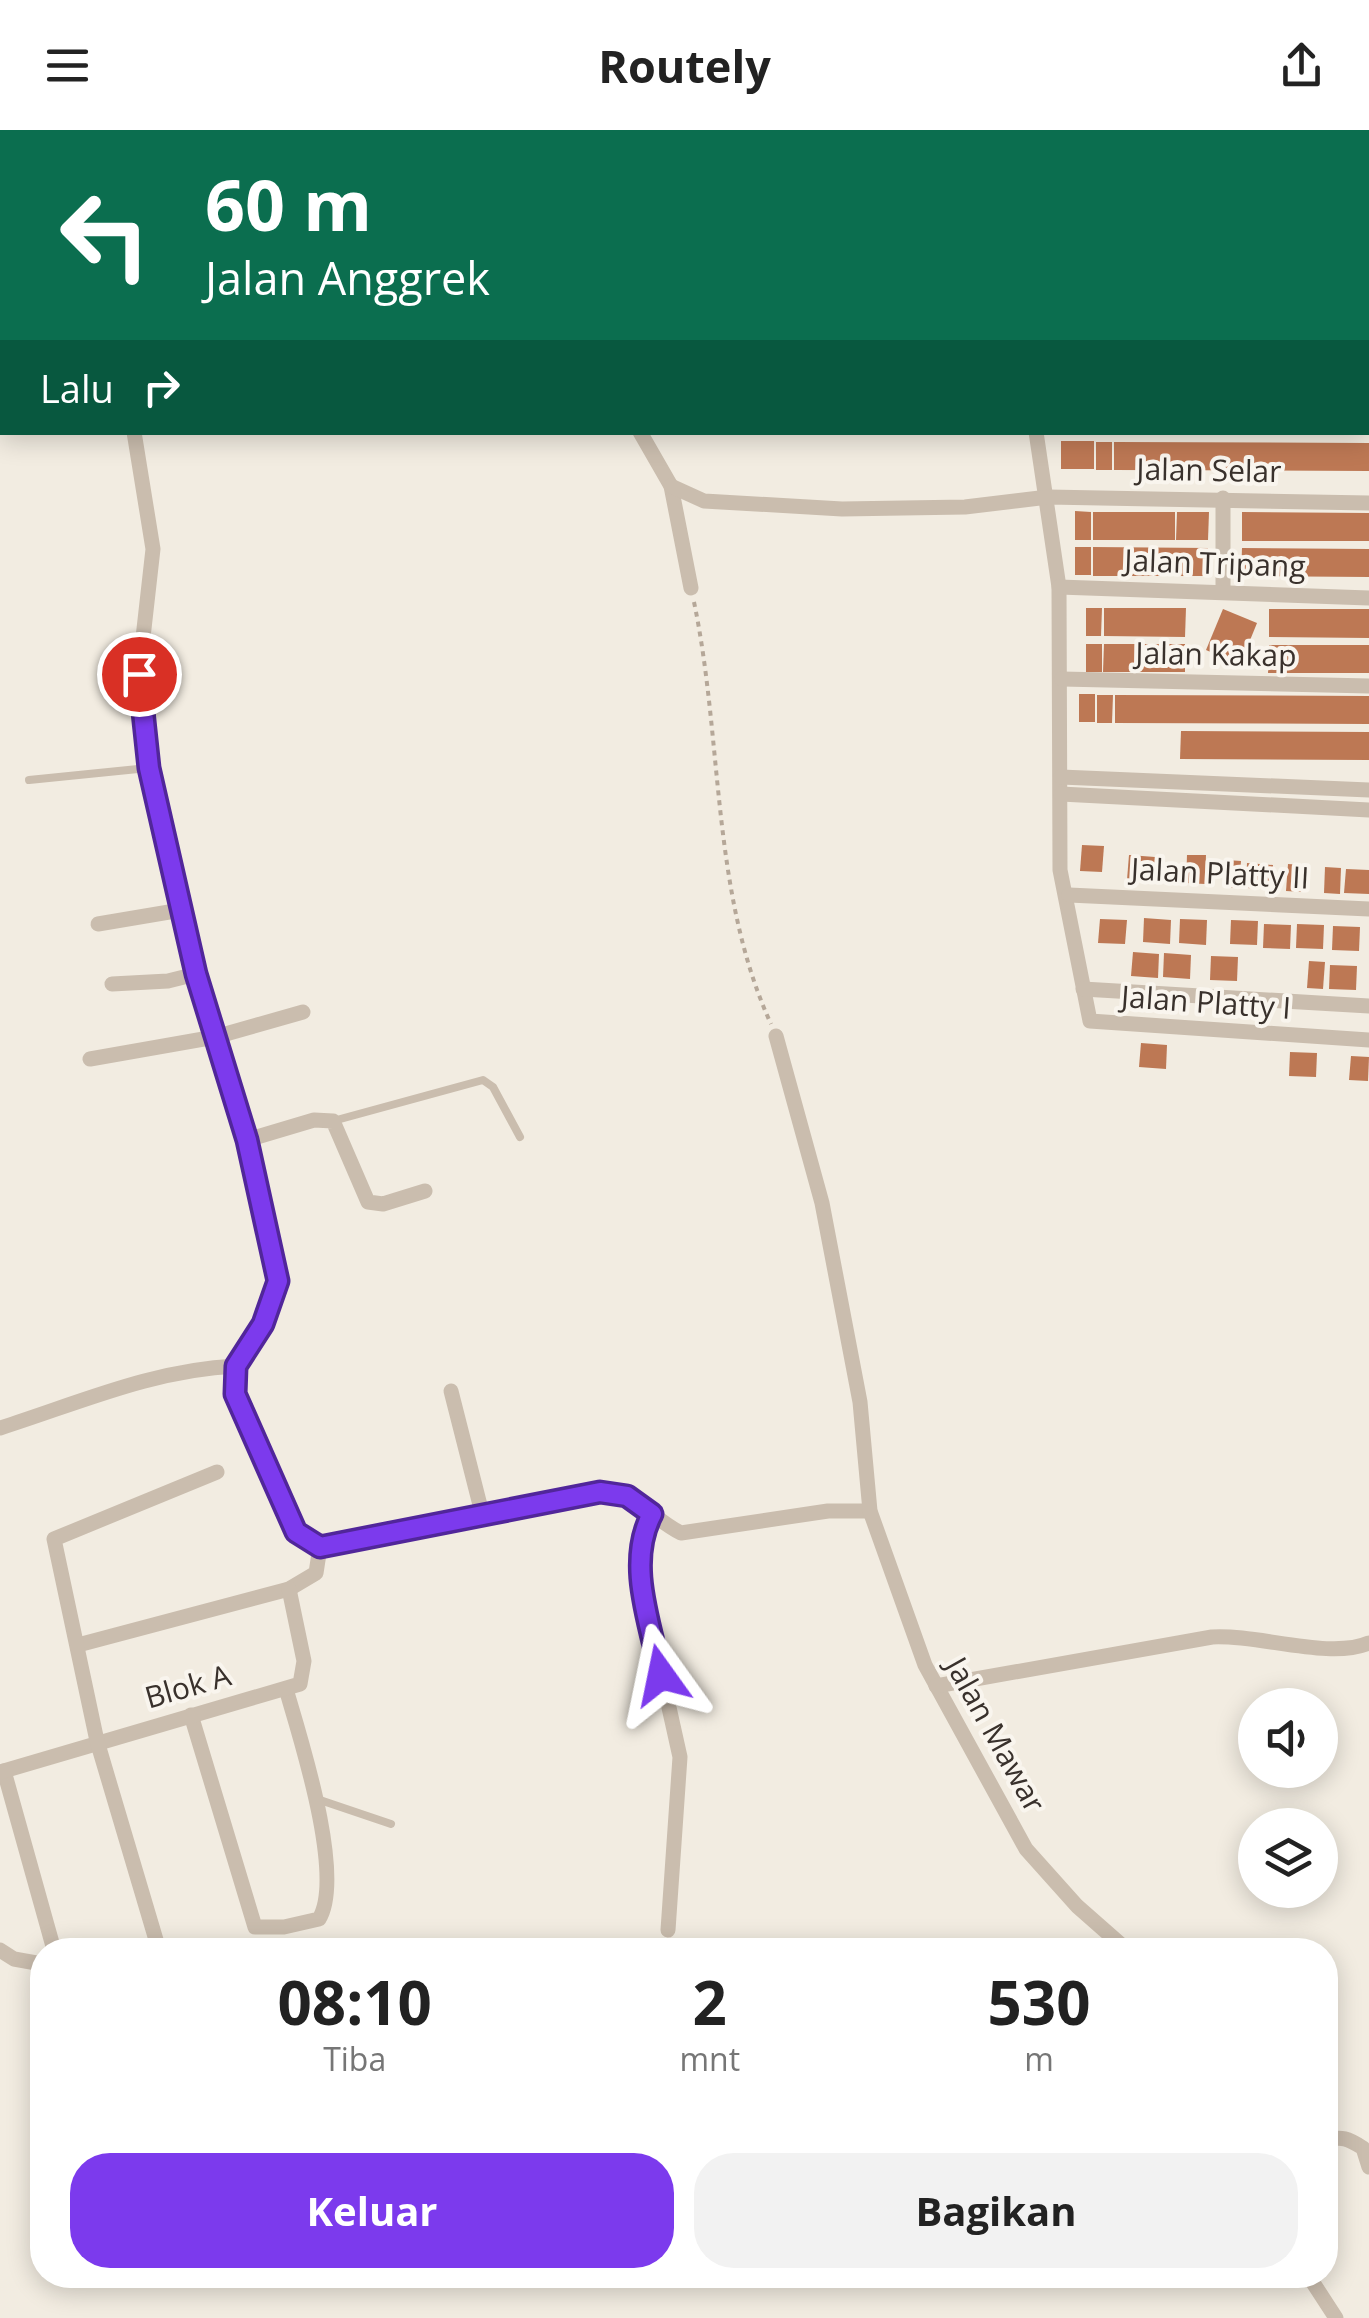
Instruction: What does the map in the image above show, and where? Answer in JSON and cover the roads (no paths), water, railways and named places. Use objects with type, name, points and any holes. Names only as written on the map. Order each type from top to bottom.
[{"type":"street","points":[[134,435],[153,549],[139,674],[149,768],[196,974],[247,1140],[278,1281],[263,1324],[236,1366],[234,1380],[240,1412],[296,1532],[320,1547],[482,1513],[616,1491],[681,1533],[704,1533],[818,1512],[870,1511]]},
{"type":"street","points":[[642,435],[671,486],[690,588]]},
{"type":"street","name":"Jalan Platty I","points":[[1037,435],[1060,587],[1060,870],[1069,895],[1090,1021],[1369,1040]]},
{"type":"street","name":"Jalan Selar","points":[[671,486],[704,501],[842,509],[965,506],[1048,497],[1369,503]]},
{"type":"street","points":[[1223,498],[1223,591]]},
{"type":"street","name":"Jalan Tripang","points":[[1060,587],[1369,598]]},
{"type":"street","name":"Jalan Kakap","points":[[1062,679],[1369,686]]},
{"type":"street","points":[[1060,776],[1369,790]]},
{"type":"street","points":[[1061,794],[1369,810]]},
{"type":"street","name":"Jalan Platty II","points":[[1069,895],[1369,908]]},
{"type":"street","points":[[98,924],[182,910]]},
{"type":"street","points":[[112,984],[168,981],[196,974]]},
{"type":"street","points":[[1083,990],[1369,1006]]},
{"type":"street","points":[[90,1058],[214,1036],[303,1012]]},
{"type":"street","name":"Jalan Mawar","points":[[776,1036],[822,1202],[860,1402],[870,1511],[924,1665],[1026,1848],[1077,1906],[1113,1938]]},
{"type":"street","points":[[247,1140],[314,1120],[333,1121],[368,1202],[383,1204],[425,1191]]},
{"type":"street","points":[[0,1428],[128,1383],[187,1370],[236,1366]]},
{"type":"street","points":[[451,1391],[482,1513]]},
{"type":"street","points":[[155,1938],[97,1742],[54,1543],[56,1534],[217,1472]]},
{"type":"street","points":[[652,1514],[639,1538],[642,1586],[680,1757],[668,1930]]},
{"type":"street","points":[[78,1645],[289,1589],[316,1573],[320,1547]]},
{"type":"street","points":[[191,1715],[255,1927],[319,1919],[326,1908],[324,1837],[286,1689],[300,1684],[304,1662],[289,1589]]},
{"type":"street","points":[[936,1686],[1212,1637],[1243,1635],[1318,1647],[1358,1648],[1369,1644]]},
{"type":"street","name":"Blok A","points":[[2,1771],[286,1689]]},
{"type":"street","points":[[2,1771],[51,1938]]},
{"type":"street","points":[[0,1950],[14,1959],[30,1962]]},
{"type":"street","points":[[1338,2136],[1364,2148],[1369,2167]]},
{"type":"street","points":[[1316,2288],[1336,2318]]},
{"type":"lane","points":[[29,780],[41,782],[149,768]]},
{"type":"lane","points":[[333,1121],[483,1080],[493,1087],[520,1137]]},
{"type":"lane","points":[[317,1799],[391,1824]]}]
